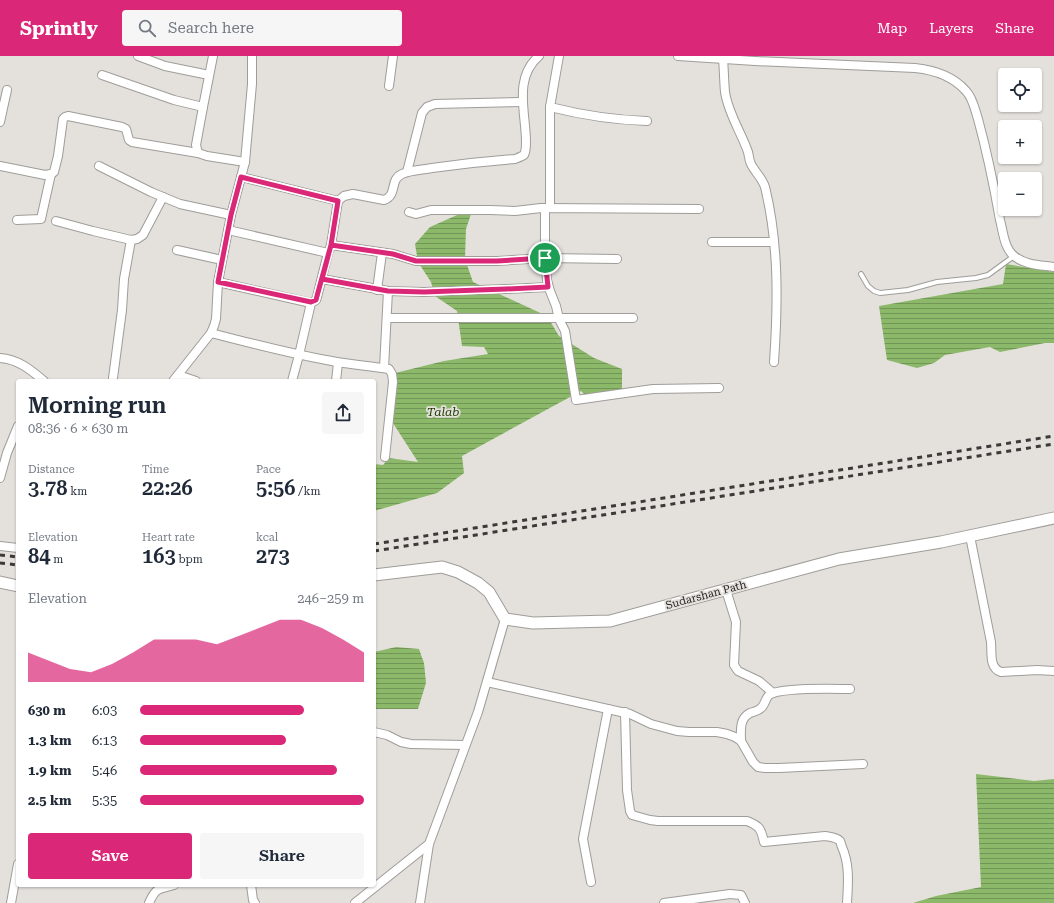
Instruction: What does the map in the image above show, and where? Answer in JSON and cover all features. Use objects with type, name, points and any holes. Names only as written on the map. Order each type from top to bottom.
[{"type":"main road","name":"Sudarshan Path","points":[[505,618],[533,622],[610,621],[839,559],[970,536],[1054,518]]},
{"type":"main road","points":[[376,575],[442,567],[458,572],[478,583],[489,592],[505,618]]},
{"type":"main road","points":[[0,582],[16,586]]},
{"type":"street","points":[[138,56],[165,66],[209,75]]},
{"type":"street","points":[[198,152],[196,145],[202,107],[213,56]]},
{"type":"street","points":[[175,378],[211,333],[216,319],[218,282],[222,260],[231,215],[245,162],[252,84],[252,56]]},
{"type":"street","points":[[389,86],[393,56]]},
{"type":"street","points":[[218,282],[311,302],[316,300],[330,249],[338,201],[344,196],[353,194],[384,200],[389,198],[391,195],[397,177],[407,172],[515,159],[523,155],[526,150],[526,134],[522,91],[528,68],[539,56]]},
{"type":"street","points":[[559,56],[550,106],[550,148],[545,258],[548,287],[565,331],[576,400],[652,390],[719,388]]},
{"type":"street","points":[[678,56],[929,69],[956,81],[967,92],[972,100],[988,158],[1003,233],[1008,250],[1014,256],[1031,264],[1054,267]]},
{"type":"street","points":[[723,59],[725,93],[750,162],[764,185],[774,242],[776,286],[774,362]]},
{"type":"street","points":[[102,75],[174,100],[202,107]]},
{"type":"street","points":[[0,122],[8,90]]},
{"type":"street","points":[[407,172],[422,113],[427,107],[434,104],[522,102]]},
{"type":"street","points":[[550,106],[601,118],[647,121]]},
{"type":"street","points":[[16,220],[41,220],[51,174],[54,172],[58,156],[63,119],[68,116],[122,126],[126,129],[129,140],[132,142],[198,152],[207,156],[245,162]]},
{"type":"street","points":[[0,166],[44,175],[51,174]]},
{"type":"street","points":[[99,166],[180,204],[231,215]]},
{"type":"street","points":[[241,177],[338,201]]},
{"type":"street","points":[[56,221],[131,240],[137,239],[142,235],[163,197]]},
{"type":"street","points":[[408,212],[416,214],[431,210],[515,211],[547,208],[699,209]]},
{"type":"street","points":[[228,230],[330,249],[393,254],[416,261],[497,261],[545,258],[617,258]]},
{"type":"street","points":[[113,378],[122,310],[124,279],[131,240]]},
{"type":"street","points":[[712,242],[774,242]]},
{"type":"street","points":[[177,250],[222,260]]},
{"type":"street","points":[[377,290],[382,253]]},
{"type":"street","points":[[322,279],[388,291],[432,292],[548,287]]},
{"type":"street","points":[[384,368],[388,291]]},
{"type":"street","points":[[293,379],[311,302]]},
{"type":"street","points":[[387,318],[633,318]]},
{"type":"street","points":[[211,333],[299,355],[338,363],[384,368],[389,370],[392,374],[393,382],[385,457]]},
{"type":"street","points":[[0,358],[21,364],[41,379]]},
{"type":"street","points":[[336,379],[338,363]]},
{"type":"street","points":[[0,478],[4,452],[16,430]]},
{"type":"street","points":[[970,536],[990,635],[994,667],[1001,672],[1028,670],[1054,671]]},
{"type":"street","points":[[0,546],[16,548]]},
{"type":"street","points":[[726,590],[736,622],[734,665],[738,671],[759,681],[774,694]]},
{"type":"street","points":[[420,903],[429,844],[478,712],[505,618]]},
{"type":"street","points":[[487,682],[625,712],[651,724],[664,728],[690,732],[717,732],[727,734],[741,741]]},
{"type":"street","points":[[850,689],[807,688],[770,694],[765,704],[761,708],[744,717],[742,721],[741,741],[753,762],[758,767],[772,768],[863,764]]},
{"type":"street","points":[[590,882],[583,839],[608,709]]},
{"type":"street","points":[[625,712],[627,790],[632,815],[658,821],[747,821],[756,824],[760,828],[764,842],[825,836],[833,837],[840,841],[847,862],[847,903]]},
{"type":"street","points":[[376,732],[387,735],[401,742],[411,744],[465,746]]},
{"type":"street","points":[[376,886],[429,844]]},
{"type":"street","points":[[11,903],[16,875]]},
{"type":"street","points":[[149,903],[156,890],[167,887]]},
{"type":"street","points":[[251,887],[253,900],[255,903]]},
{"type":"street","points":[[355,903],[375,887]]},
{"type":"street","points":[[664,903],[730,894],[741,895],[745,903]]},
{"type":"lane","points":[[861,274],[868,286],[874,291],[880,293],[908,290],[937,282],[988,275],[1014,256]]},
{"type":"water","name":"Talab","points":[[473,208],[466,229],[465,259],[473,282],[547,316],[559,336],[594,358],[622,369],[622,394],[584,394],[581,391],[462,456],[464,473],[437,493],[376,510],[376,464],[383,465],[389,458],[418,462],[391,420],[395,373],[444,361],[488,354],[484,347],[462,346],[457,311],[435,296],[431,282],[418,262],[415,244],[430,227]]},
{"type":"water","points":[[1006,264],[1054,272],[1054,343],[1045,343],[1000,352],[990,347],[945,355],[934,363],[917,368],[887,360],[879,306],[1003,284]]},
{"type":"water","points":[[396,647],[419,649],[424,663],[426,683],[418,709],[376,709],[376,652]]},
{"type":"water","points":[[976,774],[1034,781],[1054,779],[1054,903],[913,903],[936,896],[981,887]]},
{"type":"railway","points":[[376,544],[1054,436]]},
{"type":"railway","points":[[376,551],[1054,444]]},
{"type":"railway","points":[[0,555],[16,557]]},
{"type":"railway","points":[[0,563],[16,565]]},
{"type":"route","points":[[545,258],[497,261],[416,261],[393,254],[331,245],[328,252],[316,300],[311,302],[218,282],[231,215],[241,177],[338,201],[331,245],[322,279],[377,290],[414,292],[548,287],[545,258]]}]
